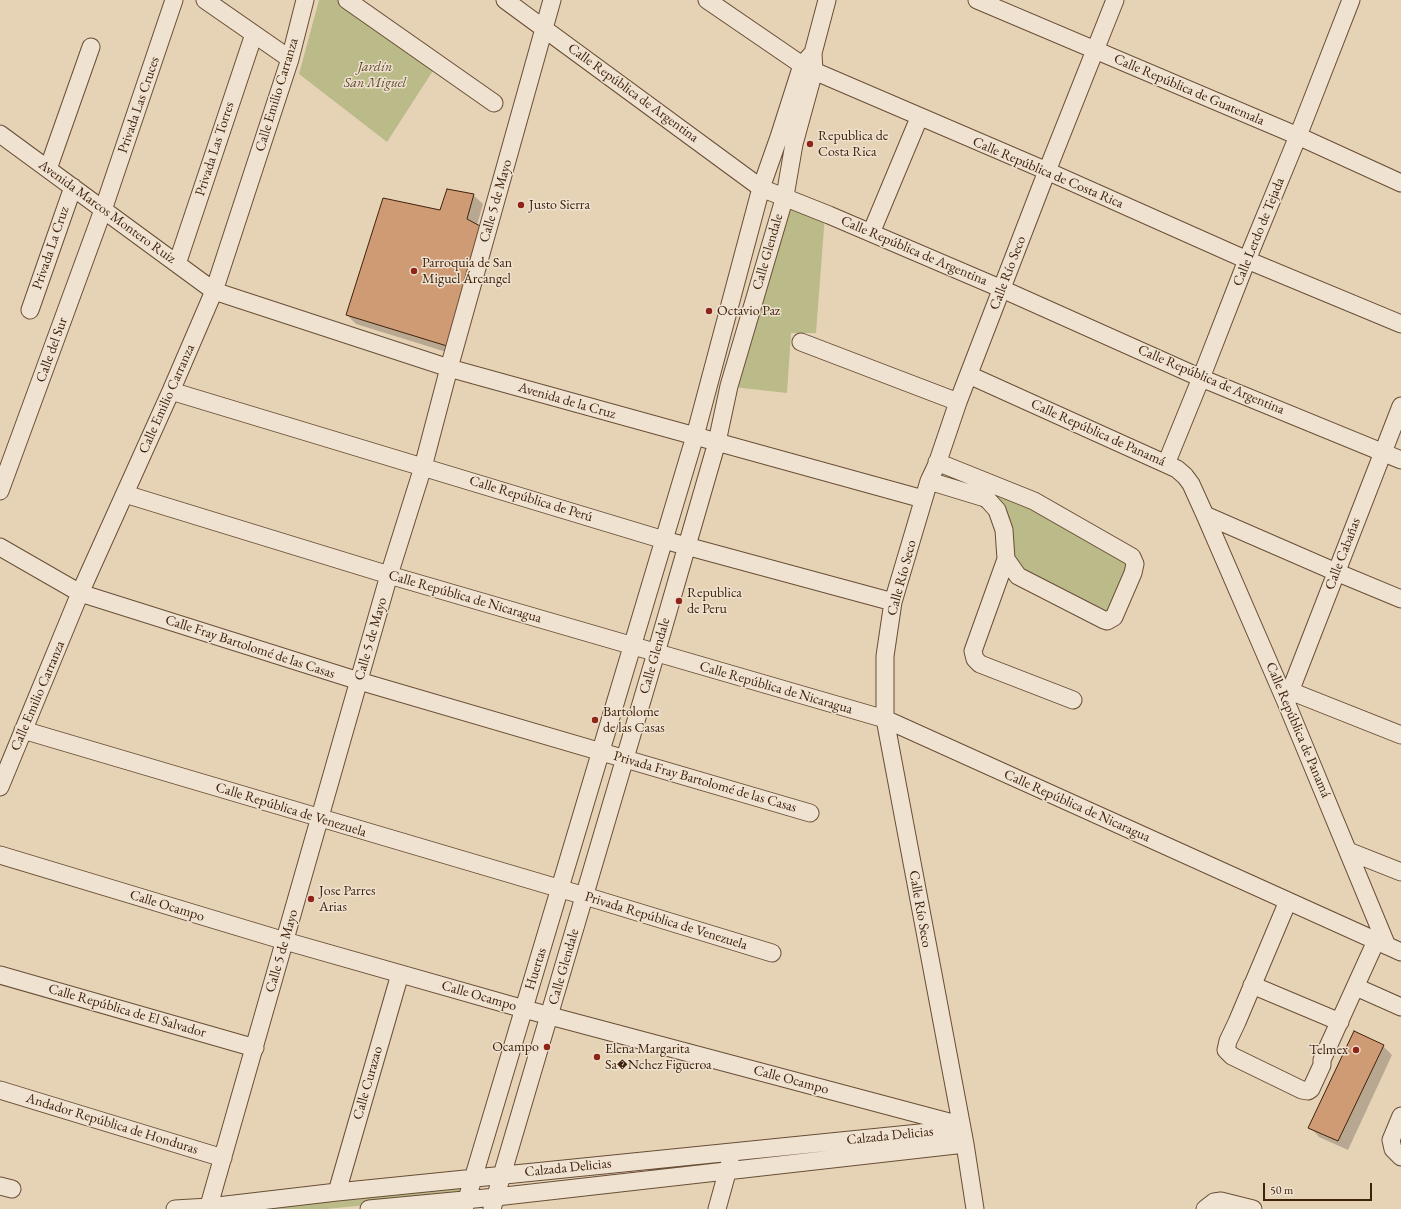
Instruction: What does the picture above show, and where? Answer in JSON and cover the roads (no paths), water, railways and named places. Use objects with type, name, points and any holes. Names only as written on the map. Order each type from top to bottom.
[{"type":"street","name":"Privada Las Cruces","points":[[103,210],[174,0]]},
{"type":"street","points":[[204,0],[290,59]]},
{"type":"street","name":"Calle Emilio Carranza","points":[[0,787],[80,593],[214,291],[290,59],[305,0]]},
{"type":"street","points":[[347,0],[494,103]]},
{"type":"street","name":"Calle República de Argentina","points":[[505,0],[761,188],[785,196],[1002,289],[1202,378],[1401,460]]},
{"type":"street","name":"Calle 5 de Mayo","points":[[209,1208],[359,682],[423,467],[448,368],[552,0]]},
{"type":"street","name":"Calle República de Costa Rica","points":[[707,0],[810,63],[919,118],[1047,172],[1247,260],[1401,324]]},
{"type":"street","name":"Calle Glendale","points":[[494,1203],[717,442],[729,386],[785,196],[810,63],[827,0]]},
{"type":"street","name":"Calle República de Guatemala","points":[[977,0],[1298,136],[1401,183]]},
{"type":"street","name":"Calle Río Seco","points":[[975,1209],[885,719],[885,656],[893,602],[929,481],[958,402],[1115,0]]},
{"type":"street","name":"Calle Lerdo de Tejada","points":[[1166,464],[1202,378],[1247,260],[1298,136],[1351,0]]},
{"type":"street","name":"Privada Las Torres","points":[[177,264],[254,34]]},
{"type":"street","points":[[48,169],[91,47]]},
{"type":"street","name":"Calle Glendale","points":[[600,752],[695,436],[761,188],[779,137],[810,63]]},
{"type":"street","points":[[871,233],[919,118]]},
{"type":"street","name":"Avenida Marcos Montero Ruiz","points":[[0,134],[214,291]]},
{"type":"street","name":"Privada La Cruz","points":[[30,310],[72,187]]},
{"type":"street","name":"Calle del Sur","points":[[0,491],[103,210]]},
{"type":"street","name":"Avenida de la Cruz","points":[[214,291],[448,368],[923,499]]},
{"type":"street","points":[[801,342],[958,402]]},
{"type":"street","name":"Calle República de Panamá","points":[[969,375],[1177,469],[1191,484],[1286,693],[1348,851],[1388,946]]},
{"type":"street","name":"Calle República de Perú","points":[[171,390],[664,540],[893,602]]},
{"type":"street","name":"Calle Cabañas","points":[[1286,693],[1336,572],[1401,406]]},
{"type":"street","points":[[937,462],[991,493],[1034,501],[1132,557],[1135,564],[1133,574],[1114,617],[1107,621],[1018,576],[1006,559]]},
{"type":"street","points":[[929,481],[984,498],[991,493]]},
{"type":"street","points":[[991,493],[1004,530],[1006,559],[974,651],[975,659],[980,664],[1073,700]]},
{"type":"street","name":"Calle República de Nicaragua","points":[[125,494],[390,575],[885,719],[1388,946]]},
{"type":"street","points":[[1205,515],[1336,572],[1401,598]]},
{"type":"street","name":"Calle Fray Bartolomé de las Casas","points":[[0,547],[80,593],[359,682],[600,752]]},
{"type":"street","points":[[1286,693],[1401,735]]},
{"type":"street","name":"Calle República de Venezuela","points":[[23,730],[560,889]]},
{"type":"street","name":"Privada Fray Bartolomé de las Casas","points":[[600,752],[810,812]]},
{"type":"street","name":"Huertas","points":[[465,1204],[600,752]]},
{"type":"street","points":[[1348,851],[1401,872]]},
{"type":"street","name":"Calle Ocampo","points":[[0,855],[285,941],[962,1133]]},
{"type":"street","name":"Privada República de Venezuela","points":[[560,889],[772,953]]},
{"type":"street","points":[[1288,901],[1228,1041],[1226,1050],[1232,1056],[1302,1090],[1308,1091],[1311,1089],[1322,1065],[1322,1060],[1356,987],[1388,946]]},
{"type":"street","name":"Calle Curazao","points":[[337,1192],[400,974]]},
{"type":"street","name":"Calle República de El Salvador","points":[[0,975],[255,1048]]},
{"type":"street","points":[[1252,985],[1340,1022]]},
{"type":"street","points":[[1356,987],[1401,1007]]},
{"type":"street","name":"Andador República de Honduras","points":[[0,1090],[223,1158]]},
{"type":"street","points":[[1401,1116],[1391,1140],[1393,1149],[1401,1157]]},
{"type":"street","name":"Calzada Delicias","points":[[175,1209],[209,1208],[337,1192],[732,1152],[962,1133]]},
{"type":"street","name":"Calzada Delicias","points":[[369,1209],[494,1203],[728,1171],[962,1133]]},
{"type":"street","points":[[717,1209],[732,1152]]},
{"type":"street","points":[[1205,1209],[1214,1202],[1222,1201],[1253,1209]]},
{"type":"place","name":"Republica de Costa Rica","points":[[810,144]]},
{"type":"place","name":"Justo Sierra","points":[[521,205]]},
{"type":"place","name":"Parroquia de San Miguel Árcangel","points":[[414,271]]},
{"type":"place","name":"Octavio Paz","points":[[709,311]]},
{"type":"place","name":"Republica de Peru","points":[[679,601]]},
{"type":"place","name":"Bartolome de las Casas","points":[[595,720]]},
{"type":"place","name":"Jose Parres Arias","points":[[311,899]]},
{"type":"place","name":"Ocampo","points":[[547,1047]]},
{"type":"place","name":"Telmex","points":[[1356,1050]]},
{"type":"place","name":"Elena Margarita Sa�Nchez Figueroa","points":[[597,1057]]},
{"type":"park label","name":"Jardín San Miguel","points":[[375,76]]}]
